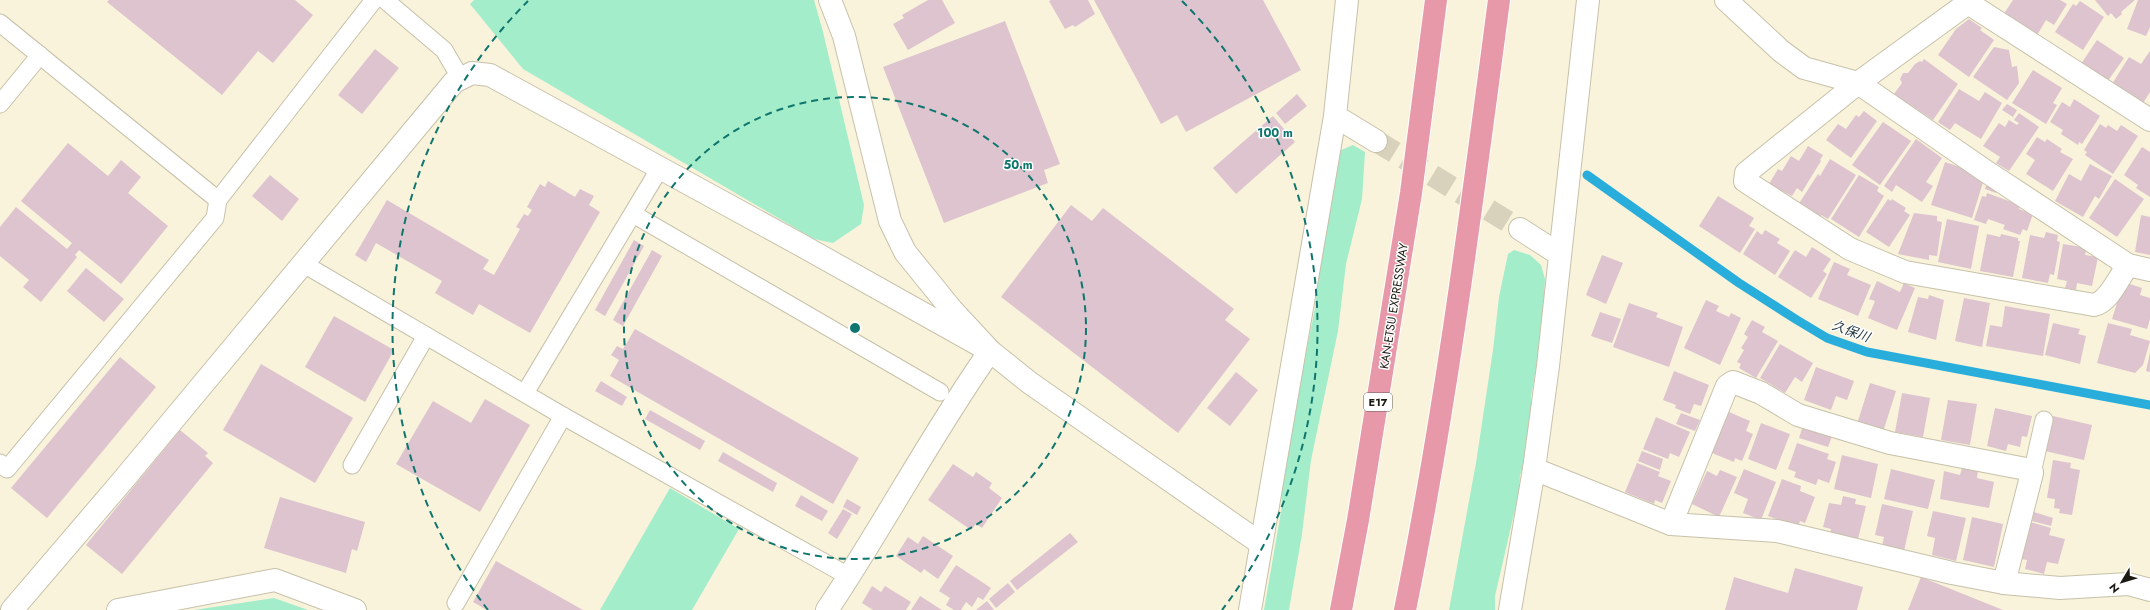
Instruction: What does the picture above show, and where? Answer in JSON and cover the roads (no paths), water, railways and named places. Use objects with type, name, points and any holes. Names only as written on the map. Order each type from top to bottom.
[{"type":"highway","name":"KAN-ETSU EXPRESSWAY","points":[[1341,610],[1358,520],[1411,193],[1436,0]]},
{"type":"highway","points":[[1405,610],[1419,542],[1451,352],[1499,0]]},
{"type":"street","points":[[830,0],[844,36],[890,221],[905,252],[952,310],[990,351],[1030,383],[1260,543]]},
{"type":"street","points":[[1250,610],[1260,543],[1335,116],[1347,0]]},
{"type":"street","points":[[1510,610],[1534,470],[1548,366],[1559,254],[1588,0]]},
{"type":"street","points":[[1726,0],[1782,51],[1804,68],[1858,83],[1984,170],[2128,265],[2150,270]]},
{"type":"street","points":[[2128,265],[2100,304],[2094,305],[1905,272],[1850,249],[1746,181],[1746,173],[1858,83],[1970,2],[2150,120]]},
{"type":"street","points":[[0,607],[12,610],[124,479],[454,82],[472,73],[490,76],[660,168],[990,351]]},
{"type":"street","points":[[1335,116],[1376,141]]},
{"type":"street","points":[[1520,229],[1559,254]]},
{"type":"street","points":[[827,610],[850,577],[954,402],[990,351]]},
{"type":"street","points":[[1671,524],[1727,386],[1733,382],[1761,393],[1805,417],[1890,443],[2026,469],[2032,473],[2004,583]]},
{"type":"street","points":[[1534,470],[1671,524],[1777,531],[1952,573],[2004,583],[2060,588],[2128,584],[2150,590]]},
{"type":"street","points":[[118,610],[275,580],[355,610]]},
{"type":"lane","points":[[0,463],[7,469],[215,218],[218,200],[374,0]]},
{"type":"lane","points":[[385,0],[444,50],[461,79]]},
{"type":"lane","points":[[0,23],[218,200]]},
{"type":"lane","points":[[0,104],[40,55]]},
{"type":"lane","points":[[525,393],[660,168]]},
{"type":"lane","points":[[633,214],[940,392]]},
{"type":"lane","points":[[302,263],[563,416],[850,577]]},
{"type":"lane","points":[[352,465],[426,336]]},
{"type":"lane","points":[[456,603],[563,416]]},
{"type":"lane","points":[[2032,473],[2044,420]]},
{"type":"waterway","name":"久保川","points":[[1587,175],[1739,283],[1827,338],[1867,352],[2150,405]]},
{"type":"tunnel","points":[[1376,141],[1520,229]]}]
